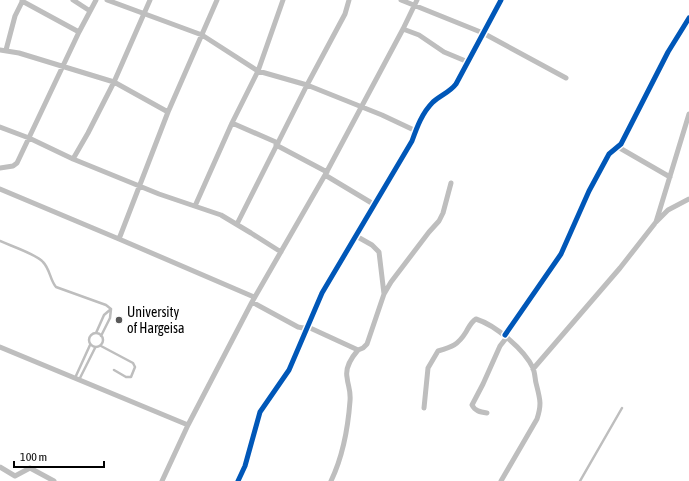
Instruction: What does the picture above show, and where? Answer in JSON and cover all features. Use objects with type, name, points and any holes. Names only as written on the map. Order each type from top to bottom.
[{"type":"street","points":[[73,0],[90,11]]},
{"type":"street","points":[[0,168],[13,166],[17,163],[79,32],[96,0]]},
{"type":"street","points":[[107,0],[202,35],[258,71],[307,85],[362,106],[416,131]]},
{"type":"street","points":[[73,159],[114,82],[150,0]]},
{"type":"street","points":[[119,239],[168,112],[217,0]]},
{"type":"street","points":[[195,206],[232,123],[258,71],[283,0]]},
{"type":"street","points":[[237,224],[307,85],[345,14],[349,0]]},
{"type":"street","points":[[401,0],[416,2],[483,34],[566,78]]},
{"type":"street","points":[[238,481],[245,466],[260,412],[289,370],[322,293],[412,141],[419,122],[433,102],[456,84],[501,0]]},
{"type":"street","points":[[79,32],[22,1],[3,50],[114,82],[168,112]]},
{"type":"street","points":[[162,481],[188,425],[253,300],[326,174],[416,2]]},
{"type":"street","points":[[487,413],[478,411],[473,408],[472,405],[500,346],[561,254],[589,191],[609,154],[622,142],[668,52],[689,18]]},
{"type":"street","points":[[403,29],[419,35],[444,52],[468,62]]},
{"type":"street","points":[[656,222],[689,114]]},
{"type":"street","points":[[232,123],[277,144],[375,205]]},
{"type":"street","points":[[0,127],[30,138],[73,159],[139,186],[220,215],[281,252]]},
{"type":"street","points":[[618,147],[670,177]]},
{"type":"street","points":[[331,481],[343,451],[350,403],[351,390],[347,377],[347,370],[352,358],[358,350],[367,344],[384,294],[391,282],[428,232],[439,221],[443,213],[451,183]]},
{"type":"street","points":[[0,189],[119,239],[253,300],[298,327],[308,327],[358,350]]},
{"type":"street","points":[[533,369],[620,268],[656,222],[668,210],[689,199]]},
{"type":"street","points":[[356,236],[372,245],[379,252],[384,294]]},
{"type":"street","points":[[424,408],[428,368],[438,351],[454,346],[460,341],[472,322],[476,319],[484,321],[506,336],[527,359],[533,369],[541,400],[541,408],[537,419],[502,481]]},
{"type":"street","points":[[1,349],[188,425]]},
{"type":"street","points":[[0,467],[15,476],[30,468],[54,481]]},
{"type":"lane","points":[[0,241],[44,262],[56,287],[106,305],[111,309]]},
{"type":"lane","points":[[77,379],[90,345],[88,340],[89,337],[96,333],[104,316],[111,309]]},
{"type":"lane","points":[[101,336],[110,318],[111,309]]},
{"type":"lane","points":[[77,379],[95,348],[100,346],[103,341],[101,336],[96,333]]},
{"type":"lane","points":[[90,345],[95,348]]},
{"type":"lane","points":[[100,346],[133,363],[135,367],[131,377],[126,377],[114,370]]},
{"type":"lane","points":[[580,481],[622,408]]},
{"type":"cycle path","points":[[238,481],[245,466],[260,412],[289,370],[322,293],[412,141],[423,115],[433,102],[456,84],[501,0]]},
{"type":"cycle path","points":[[505,335],[561,254],[589,191],[609,154],[621,144],[668,52],[689,18]]},
{"type":"place","name":"University of Hargeisa","points":[[119,320]]}]
